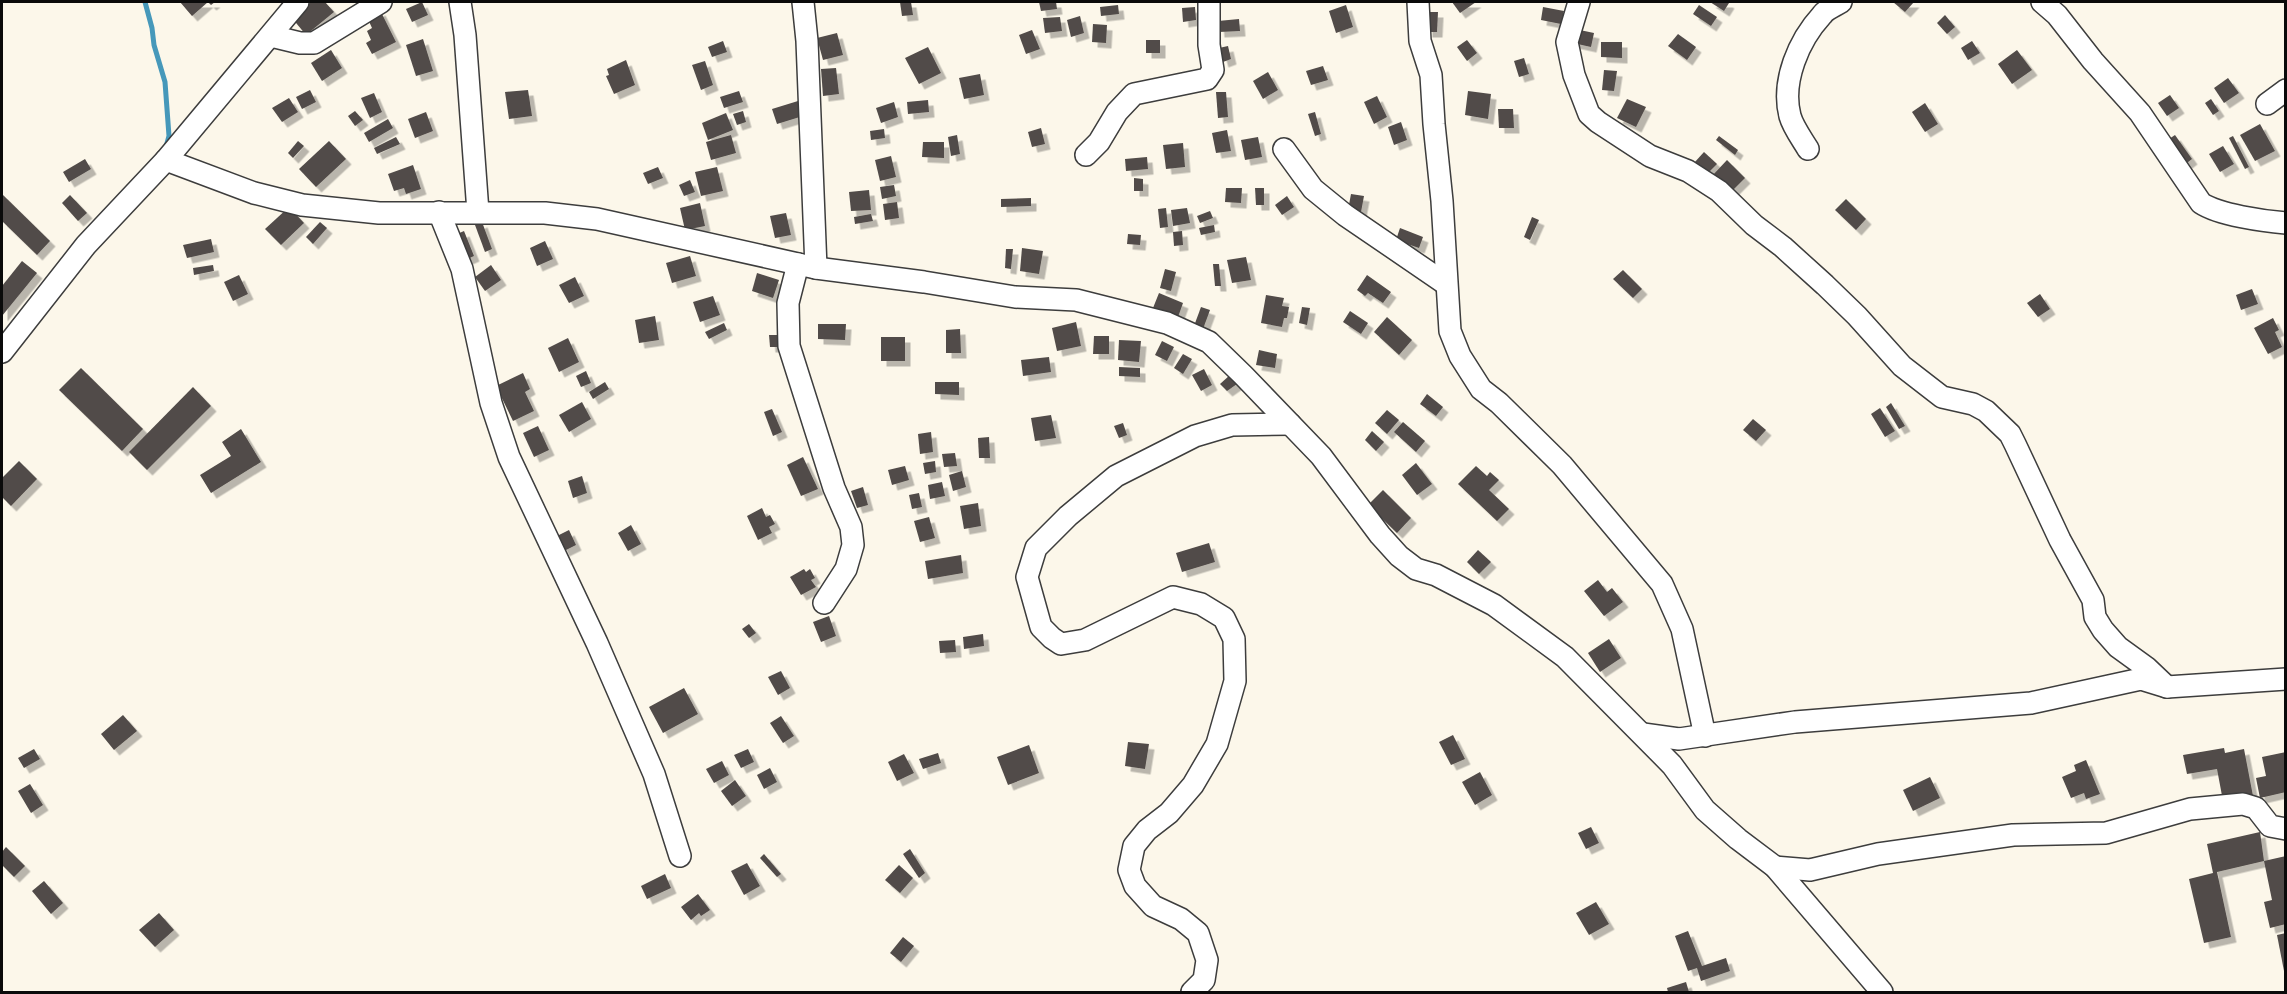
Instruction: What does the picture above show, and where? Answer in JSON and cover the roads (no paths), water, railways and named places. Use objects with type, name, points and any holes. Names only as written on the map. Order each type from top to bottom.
[{"type":"street","points":[[4,343],[86,245],[166,160],[298,2]]},
{"type":"street","points":[[270,36],[300,43],[314,43],[381,2]]},
{"type":"street","points":[[460,2],[465,34],[478,213]]},
{"type":"street","points":[[803,2],[807,52],[807,266],[788,303],[789,346],[834,488],[851,527],[853,545],[846,569],[824,603]]},
{"type":"street","points":[[1086,155],[1099,142],[1117,112],[1134,94],[1207,79],[1213,70],[1209,45],[1209,2]]},
{"type":"street","points":[[1418,2],[1420,41],[1431,75],[1450,331],[1460,356],[1481,389],[1499,403],[1562,465],[1662,584],[1682,630],[1705,736]]},
{"type":"street","points":[[1579,2],[1567,42],[1572,68],[1589,114],[1650,156],[1688,171],[1719,191],[1754,225],[1783,247],[1825,285],[1857,316],[1902,366],[1922,380],[1933,392],[1942,397],[1973,404],[1998,421],[2016,444],[2060,540],[2090,592],[2095,616],[2103,630],[2118,647],[2168,687]]},
{"type":"street","points":[[1808,149],[1790,117],[1788,96],[1790,73],[1804,41],[1822,14],[1841,2]]},
{"type":"street","points":[[2042,2],[2057,15],[2093,61],[2140,113],[2201,203],[2211,209],[2268,222],[2286,223]]},
{"type":"street","points":[[2267,104],[2286,90]]},
{"type":"street","points":[[1284,149],[1313,189],[1337,209],[1446,284]]},
{"type":"street","points":[[166,160],[254,193],[302,205],[379,213],[545,213],[597,219],[807,266],[1015,297],[1076,300],[1167,323],[1209,342],[1321,456],[1380,535],[1399,556],[1416,569],[1454,583],[1494,605],[1565,657],[1672,765],[1705,810],[1738,840],[1775,867],[1882,993]]},
{"type":"street","points":[[439,212],[462,269],[491,403],[509,457],[597,643],[654,774],[680,856]]},
{"type":"street","points":[[1192,993],[1204,980],[1207,960],[1198,933],[1181,919],[1153,906],[1135,886],[1129,870],[1134,846],[1168,813],[1193,784],[1217,744],[1235,681],[1234,639],[1224,618],[1202,604],[1173,597],[1085,640],[1062,644],[1041,627],[1027,577],[1036,548],[1068,516],[1116,476],[1195,436],[1232,425],[1290,424]]},
{"type":"street","points":[[1643,734],[1679,739],[1795,722],[2031,703],[2141,679],[2168,687],[2286,680]]},
{"type":"street","points":[[1775,867],[1810,870],[1878,854],[2013,835],[2106,833],[2190,809],[2243,804],[2256,808],[2270,826],[2286,829]]},
{"type":"waterway","points":[[145,2],[165,82],[169,136],[166,147]]}]
